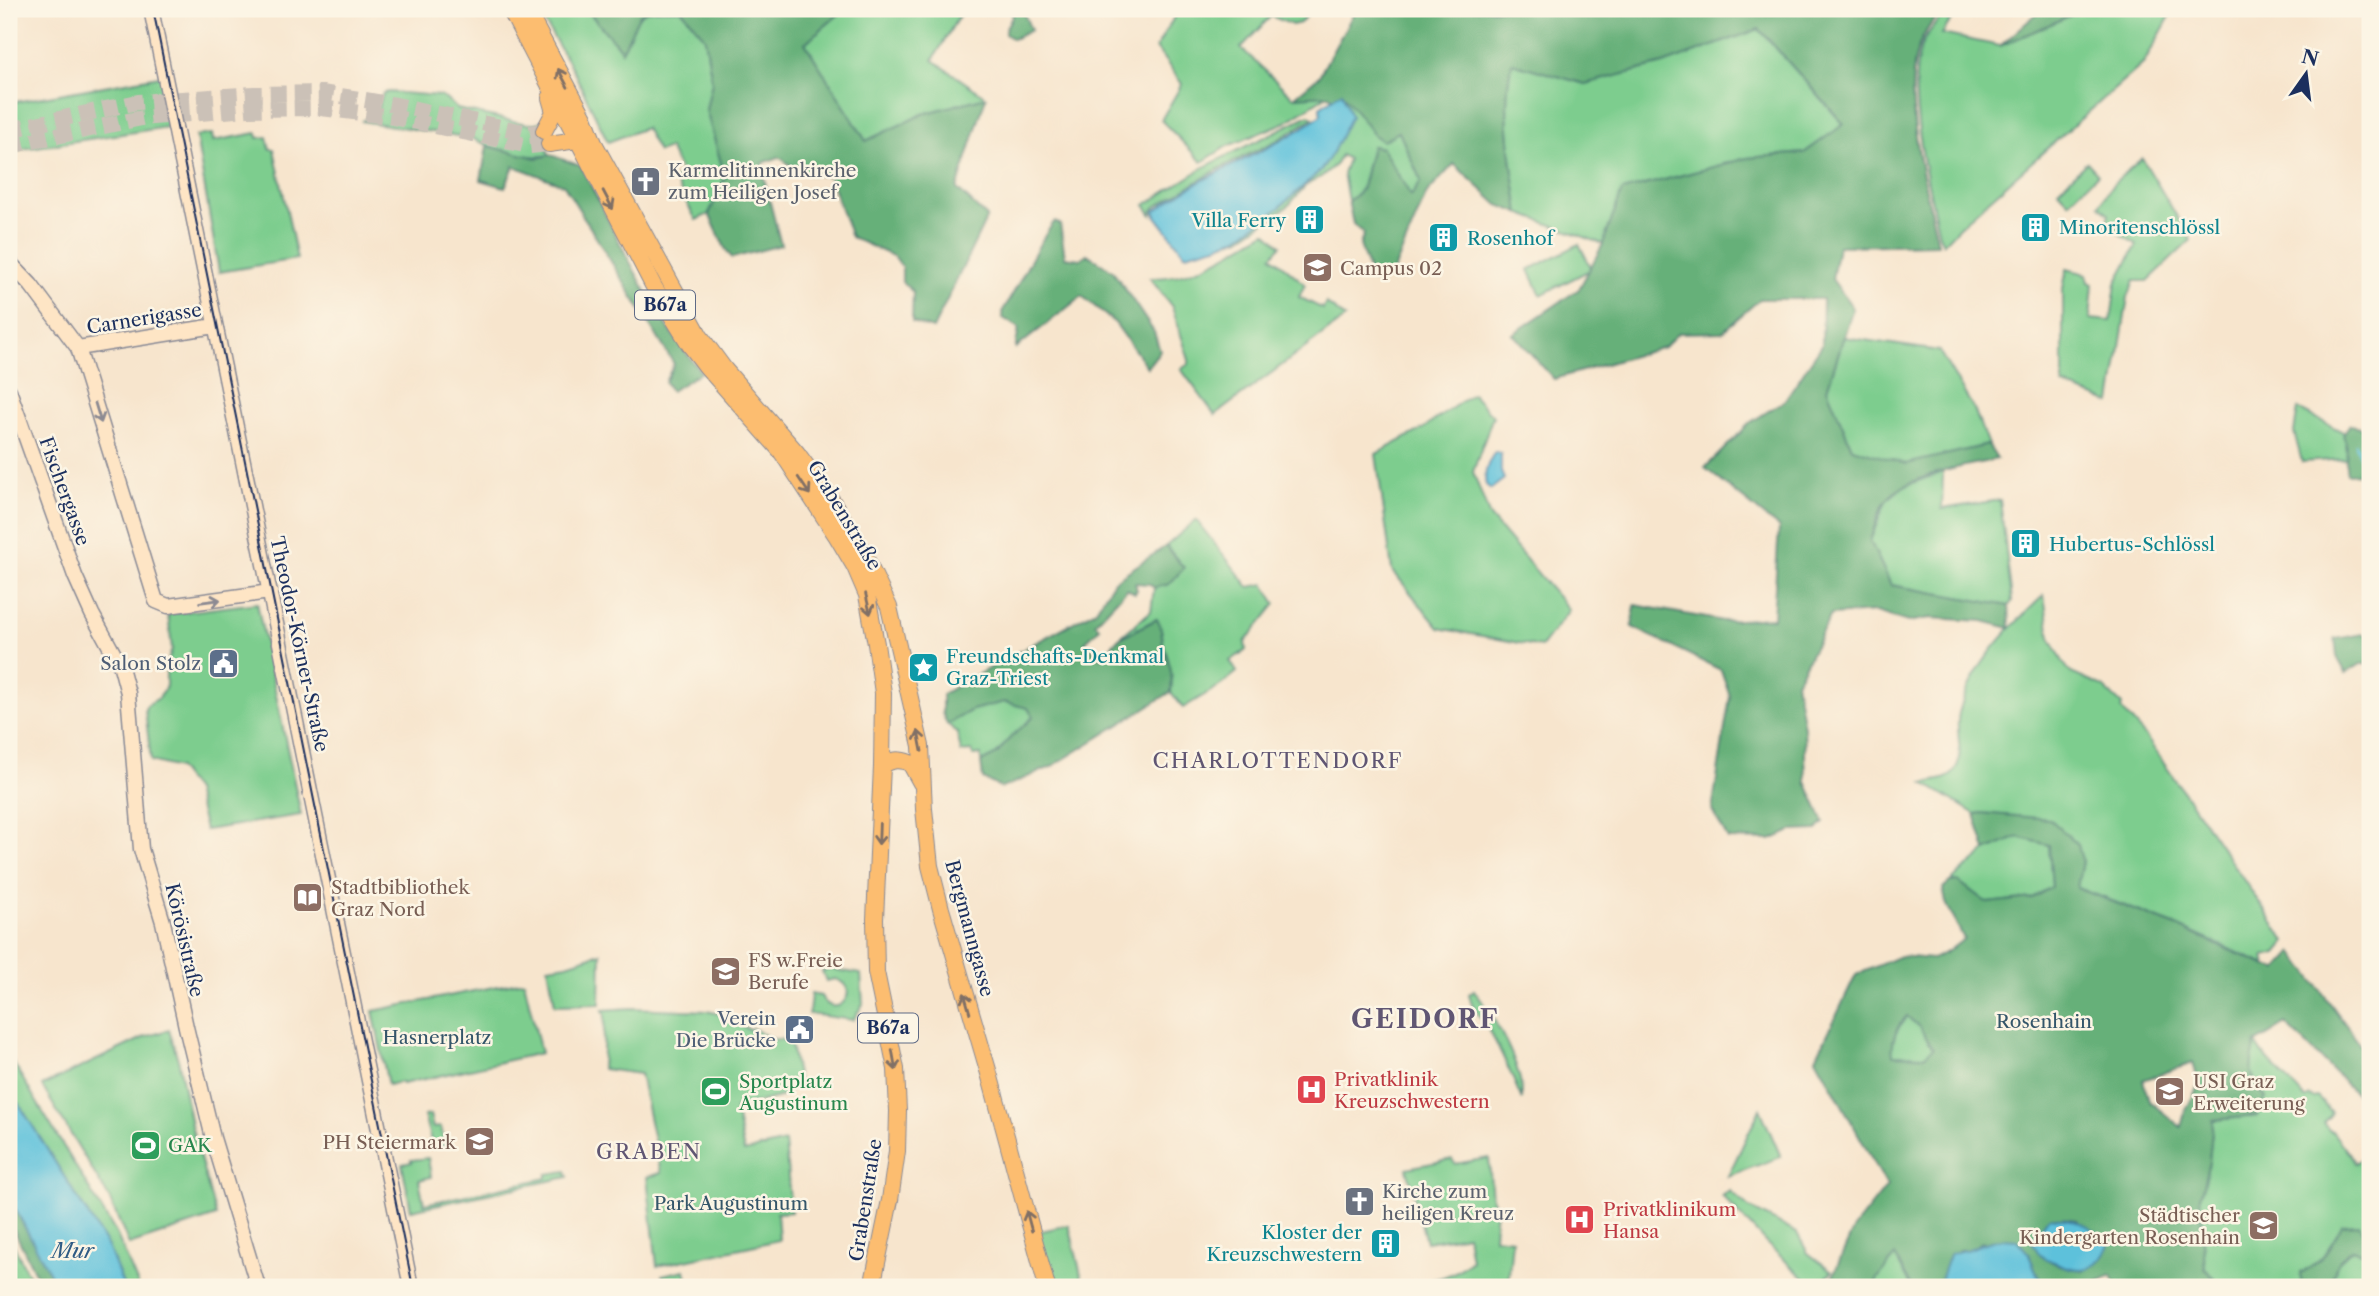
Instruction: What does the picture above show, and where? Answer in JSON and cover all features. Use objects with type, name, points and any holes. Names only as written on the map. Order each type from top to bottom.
[{"type":"main road","name":"Grabenstraße","points":[[510,9],[545,80],[580,131],[700,336],[725,370],[809,468],[842,517],[875,576]]},
{"type":"main road","name":"Grabenstraße","points":[[526,9],[654,287],[684,337],[716,379],[781,451],[855,566],[867,595],[883,693],[875,919],[876,972],[896,1069],[898,1111],[897,1151],[890,1200],[872,1287]]},
{"type":"main road","name":"B67a","points":[[545,80],[554,112],[547,138],[580,131]]},
{"type":"main road","name":"Bergmanngasse","points":[[875,576],[889,607],[921,746],[930,866],[1047,1287]]},
{"type":"main road","points":[[875,637],[883,650],[890,690],[896,695],[910,698]]},
{"type":"main road","points":[[882,766],[891,760],[910,764],[922,786]]},
{"type":"street","name":"Theodor-Körner-Straße","points":[[151,9],[411,1287]]},
{"type":"street","points":[[9,262],[31,285],[78,348],[155,597],[160,605],[270,592]]},
{"type":"street","name":"Carnerigasse","points":[[78,348],[215,326]]},
{"type":"street","name":"Fischergasse","points":[[9,390],[86,604]]},
{"type":"street","name":"Körösistraße","points":[[86,604],[121,667],[128,693],[141,849],[163,922],[213,1138],[258,1287]]},
{"type":"green space","points":[[537,9],[586,9],[622,51],[641,15],[655,10],[681,9],[705,38],[712,82],[706,110],[725,177],[709,214],[696,220],[674,179],[682,175],[669,148],[658,152],[645,128],[608,142],[574,72]]},
{"type":"green space","points":[[586,9],[650,9],[640,14],[622,51]]},
{"type":"green space","points":[[681,9],[845,9],[805,43],[866,141],[923,114],[986,97],[957,189],[987,217],[933,329],[912,322],[913,292],[902,282],[902,267],[895,257],[851,237],[829,176],[803,174],[779,157],[763,163],[763,175],[781,245],[732,258],[709,214],[725,177],[706,110],[712,82],[705,38]]},
{"type":"green space","points":[[845,9],[953,9],[960,14],[933,60],[986,97],[923,114],[866,141],[805,43]]},
{"type":"green space","points":[[1008,9],[1022,9],[1031,30],[1013,39],[1005,34],[1013,15]]},
{"type":"green space","points":[[1179,9],[1312,9],[1300,23],[1292,25],[1271,16],[1241,48],[1293,97],[1329,94],[1286,122],[1226,147],[1202,162],[1161,120],[1182,84],[1156,48]]},
{"type":"green space","points":[[1356,9],[1942,9],[1921,41],[1912,86],[1917,141],[1938,244],[1838,246],[1832,279],[1853,308],[1827,389],[1852,448],[1906,464],[1988,445],[1997,459],[1937,473],[1895,492],[1881,510],[1870,541],[1891,585],[2009,606],[2010,628],[1983,621],[1930,618],[1908,622],[1876,612],[1831,615],[1796,682],[1804,727],[1806,782],[1824,822],[1817,830],[1791,831],[1771,840],[1728,839],[1712,810],[1730,696],[1721,670],[1632,627],[1635,605],[1723,621],[1773,618],[1779,528],[1705,468],[1751,422],[1784,401],[1822,345],[1823,299],[1760,299],[1722,332],[1678,333],[1664,347],[1554,379],[1513,334],[1579,289],[1603,244],[1622,191],[1747,158],[1804,153],[1844,124],[1759,29],[1663,64],[1585,84],[1512,63],[1507,117],[1519,213],[1498,205],[1454,164],[1427,193],[1391,277],[1372,281],[1360,245],[1364,233],[1353,224],[1348,201],[1362,188],[1372,146],[1382,148],[1411,196],[1421,181],[1399,132],[1383,141],[1374,135],[1342,93],[1333,98],[1329,95],[1294,97],[1319,76]]},
{"type":"green space","points":[[2042,9],[2085,9],[2000,46]]},
{"type":"green space","points":[[2085,9],[2174,9],[2144,63],[1964,222],[1943,244],[1924,165],[1917,110],[1918,61],[1923,42],[1939,19],[1951,20],[1942,34],[2000,46]]},
{"type":"green space","points":[[1759,29],[1844,125],[1804,153],[1747,158],[1622,191],[1603,244],[1519,213],[1507,118],[1512,63],[1585,84],[1663,64]]},
{"type":"green space","points":[[165,75],[175,126],[9,151],[9,103]]},
{"type":"green space","points":[[1342,92],[1374,135],[1399,131],[1421,181],[1411,197],[1382,148],[1372,146],[1362,187],[1358,194],[1348,201],[1343,173],[1348,159],[1341,155],[1336,164],[1306,185],[1288,206],[1239,239],[1185,254],[1155,215],[1155,211],[1196,185],[1301,128],[1321,115],[1320,107]]},
{"type":"green space","points":[[383,93],[440,96],[457,109],[528,124],[544,120],[548,152],[551,155],[521,155],[471,138],[361,121],[374,114]]},
{"type":"green space","points":[[1309,115],[1313,118],[1157,206],[1152,215],[1145,205],[1206,166]]},
{"type":"green space","points":[[257,133],[258,138],[267,137],[270,149],[274,149],[297,259],[219,272],[196,136],[212,134],[213,141]]},
{"type":"green space","points":[[487,146],[537,158],[551,155],[581,166],[650,298],[701,372],[671,391],[665,382],[674,364],[564,185],[514,166],[505,187],[481,180]]},
{"type":"green space","points":[[2142,158],[2191,240],[2148,281],[2134,281],[2128,297],[2111,403],[2063,385],[2063,288],[2067,269],[2087,274],[2089,282],[2093,284],[2090,319],[2111,321],[2116,283],[2137,245],[2106,225],[2109,214],[2099,205],[2114,183]]},
{"type":"green space","points":[[2087,162],[2098,174],[2069,202],[2058,190]]},
{"type":"green space","points":[[1054,222],[1060,224],[1065,257],[1080,259],[1087,254],[1113,271],[1154,332],[1160,351],[1147,367],[1115,323],[1082,296],[1016,348],[1018,327],[1003,318],[1002,312]]},
{"type":"green space","points":[[1266,232],[1281,245],[1272,256],[1305,284],[1299,297],[1323,309],[1326,303],[1345,318],[1215,415],[1181,369],[1189,364],[1189,360],[1172,307],[1150,278],[1167,277],[1197,269]]},
{"type":"green space","points":[[1579,244],[1592,269],[1541,295],[1529,270]]},
{"type":"green space","points":[[1844,337],[1939,351],[1974,409],[1988,445],[1906,465],[1852,448],[1827,389]]},
{"type":"green space","points":[[1472,394],[1493,416],[1473,472],[1490,517],[1569,610],[1541,647],[1439,628],[1392,570],[1376,454],[1421,430]]},
{"type":"green space","points":[[2298,409],[2345,433],[2349,447],[2346,459],[2302,462],[2294,432]]},
{"type":"green space","points":[[2350,425],[2362,427],[2370,457],[2370,499],[2358,473],[2347,474],[2343,435]]},
{"type":"green space","points":[[1943,472],[1942,509],[2000,500],[2012,601],[2009,606],[1891,585],[1870,541],[1886,501],[1904,486]]},
{"type":"green space","points":[[1196,520],[1249,587],[1264,584],[1276,604],[1245,642],[1246,650],[1230,661],[1237,672],[1183,708],[1171,692],[1170,669],[1156,619],[1118,639],[1151,611],[1154,588],[1169,584],[1184,568],[1166,546]]},
{"type":"green space","points":[[1166,546],[1184,568],[1169,584],[1154,588],[1150,584],[1135,583],[1135,593],[1127,589],[1095,623],[1100,628],[1085,642],[1101,658],[1118,639],[1157,619],[1172,679],[1171,692],[1051,767],[1002,788],[983,779],[981,762],[997,754],[1033,717],[1028,708],[1004,702],[972,710],[947,724],[942,713],[942,694],[1096,610],[1114,581]]},
{"type":"green space","points":[[2044,595],[2050,637],[2063,662],[2071,673],[2103,687],[2122,705],[2121,709],[2146,737],[2286,942],[2277,953],[2264,956],[2266,965],[2076,887],[2082,862],[2078,845],[2050,820],[1975,814],[1924,783],[1945,778],[1954,772],[1960,751],[1959,713],[1973,679],[1993,648]]},
{"type":"green space","points":[[257,603],[301,815],[205,830],[195,791],[178,768],[151,761],[145,709],[159,698],[166,686],[166,668],[172,649],[168,614]]},
{"type":"green space","points":[[2364,634],[2370,636],[2370,664],[2361,664],[2346,673],[2337,657],[2335,639]]},
{"type":"green space","points":[[1004,702],[1028,708],[1034,718],[1010,738],[997,754],[981,762],[981,755],[973,756],[972,751],[961,752],[957,732],[947,724],[972,710]]},
{"type":"green space","name":"Rosenhain","points":[[1975,814],[2050,819],[2078,845],[2082,861],[2077,888],[2174,925],[2277,970],[2293,952],[2370,1058],[2370,1108],[2286,1024],[2256,1043],[2252,1059],[2253,1078],[2266,1098],[2257,1116],[2213,1120],[2209,1162],[2200,1197],[2205,1268],[2220,1287],[2118,1287],[2111,1275],[2086,1287],[2043,1287],[2028,1253],[1982,1242],[1970,1250],[1959,1250],[1939,1282],[1942,1287],[1912,1287],[1895,1256],[1874,1287],[1828,1287],[1854,1228],[1887,1186],[1816,1058],[1856,975],[1900,956],[1932,959],[1964,939],[1946,903],[1943,888],[1950,882],[1958,881],[1987,903],[2032,898],[2052,887],[2049,845],[2018,837],[1986,851]],"holes":[[[1907,1016],[1920,1028],[1933,1048],[1925,1056],[1893,1055],[1895,1034]],[[2193,1063],[2199,1084],[2185,1112],[2181,1127],[2149,1101],[2143,1080]],[[2049,1217],[2078,1220],[2083,1270],[2047,1259],[2032,1241]]]},
{"type":"green space","points":[[2018,837],[2049,845],[2052,887],[2032,898],[1987,903],[1958,881],[1950,882],[1986,851]]},
{"type":"green space","points":[[601,953],[600,1004],[555,1005],[548,967]]},
{"type":"green space","points":[[831,969],[861,974],[863,1004],[853,1020],[809,1014],[811,994],[821,996],[833,1006],[839,1005],[847,996],[844,984],[835,979],[826,981],[822,971]]},
{"type":"green space","name":"Hasnerplatz","points":[[524,981],[541,1053],[388,1085],[373,1011]]},
{"type":"green space","points":[[1474,990],[1499,1028],[1513,1058],[1522,1100],[1498,1046],[1472,1004],[1469,994]]},
{"type":"green space","name":"Sportplatz Augustinum","points":[[631,1008],[707,1011],[720,1014],[772,1039],[790,1040],[799,1085],[789,1088],[787,1095],[735,1108],[744,1152],[785,1142],[791,1212],[777,1213],[779,1240],[657,1266],[647,1177],[661,1173],[640,1074],[602,1069],[603,1010]]},
{"type":"green space","points":[[1907,1016],[1920,1028],[1933,1048],[1925,1056],[1892,1055],[1895,1034]]},
{"type":"green space","name":"GAK","points":[[169,1030],[216,1216],[129,1245],[109,1198],[42,1086],[145,1037]]},
{"type":"green space","points":[[2256,1043],[2266,1058],[2305,1099],[2310,1096],[2317,1097],[2332,1113],[2323,1123],[2356,1163],[2364,1156],[2370,1165],[2370,1249],[2331,1245],[2315,1267],[2301,1273],[2301,1287],[2220,1287],[2205,1268],[2200,1197],[2209,1162],[2213,1120],[2257,1116],[2257,1087],[2249,1066]]},
{"type":"green space","points":[[9,1056],[117,1235],[139,1287],[124,1287],[108,1247],[9,1088]]},
{"type":"green space","points":[[1760,1109],[1781,1157],[1728,1176]]},
{"type":"green space","points":[[430,1115],[433,1128],[441,1127],[445,1145],[433,1148],[424,1116]]},
{"type":"green space","points":[[428,1158],[431,1177],[419,1180],[424,1204],[547,1178],[547,1174],[566,1171],[568,1177],[411,1210],[402,1164]]},
{"type":"green space","points":[[1489,1158],[1492,1201],[1496,1205],[1494,1237],[1512,1239],[1508,1287],[1398,1287],[1447,1276],[1471,1260],[1467,1235],[1426,1242],[1407,1168],[1452,1159],[1455,1164]]},
{"type":"green space","points":[[1730,1191],[1749,1208],[1797,1233],[1808,1253],[1832,1271],[1819,1287],[1814,1287],[1766,1243],[1722,1196]]},
{"type":"green space","points":[[9,1197],[57,1287],[42,1287],[9,1220]]},
{"type":"green space","points":[[2359,1224],[2370,1242],[2370,1255],[2352,1249],[2337,1263],[2331,1282],[2324,1283],[2323,1287],[2301,1287],[2301,1273],[2320,1259],[2342,1225]]},
{"type":"green space","points":[[1069,1225],[1084,1287],[1047,1287],[1032,1233]]},
{"type":"green space","points":[[9,1235],[10,1237],[34,1287],[9,1287]]},
{"type":"green space","points":[[2352,1249],[2370,1255],[2370,1287],[2323,1287],[2335,1273],[2337,1263]]},
{"type":"green space","points":[[1895,1256],[1912,1287],[1874,1287],[1878,1278]]},
{"type":"green space","points":[[685,1270],[689,1287],[665,1287],[662,1275]]},
{"type":"water","points":[[1342,92],[1351,116],[1321,170],[1279,208],[1238,237],[1185,254],[1155,211],[1195,185],[1301,129],[1321,115],[1320,107]]},
{"type":"water","points":[[1495,452],[1501,453],[1501,472],[1504,479],[1491,489],[1486,485],[1485,476]]},
{"type":"water","name":"Mur","points":[[9,1088],[108,1247],[124,1287],[57,1287],[9,1197]]},
{"type":"water","points":[[2049,1217],[2076,1221],[2095,1231],[2109,1244],[2101,1259],[2091,1267],[2077,1269],[2043,1257],[2032,1241]]},
{"type":"water","points":[[2001,1239],[2017,1240],[2028,1253],[2043,1287],[1942,1287],[1939,1283],[1949,1255]]},
{"type":"waterway","points":[[2356,444],[2361,460],[2370,473]]},
{"type":"tunnel","points":[[9,130],[138,102],[254,94],[322,93],[396,105],[529,133],[544,131]]},
{"type":"tunnel","points":[[9,146],[142,118],[248,109],[321,108],[393,117],[530,146],[549,144]]},
{"type":"tram line","points":[[153,9],[413,1287]]},
{"type":"place","name":"Karmelitinnenkirche zum Heiligen Josef","points":[[645,181]]},
{"type":"place","name":"Villa Ferry","points":[[1309,220]]},
{"type":"place","name":"Minoritenschlössl","points":[[2036,227]]},
{"type":"place","name":"Rosenhof","points":[[1444,238]]},
{"type":"place","name":"Campus 02","points":[[1317,268]]},
{"type":"place","name":"Hubertus-Schlössl","points":[[2026,544]]},
{"type":"place","name":"Salon Stolz","points":[[224,663]]},
{"type":"place","name":"Freundschafts-Denkmal Graz-Triest","points":[[923,667]]},
{"type":"place","name":"Stadtbibliothek Graz Nord","points":[[308,898]]},
{"type":"place","name":"FS w.Freie Berufe","points":[[725,971]]},
{"type":"place","name":"Verein Die Brücke","points":[[799,1029]]},
{"type":"place","name":"Privatklinik Kreuzschwestern","points":[[1311,1090]]},
{"type":"place","name":"Sportplatz Augustinum","points":[[716,1092]]},
{"type":"place","name":"USI Graz Erweiterung","points":[[2170,1092]]},
{"type":"place","name":"PH Steiermark","points":[[479,1142]]},
{"type":"place","name":"GAK","points":[[145,1145]]},
{"type":"place","name":"Kirche zum heiligen Kreuz","points":[[1359,1202]]},
{"type":"place","name":"Privatklinikum Hansa","points":[[1580,1220]]},
{"type":"place","name":"Städtischer Kindergarten Rosenhain","points":[[2263,1226]]},
{"type":"place","name":"Kloster der Kreuzschwestern","points":[[1385,1243]]},
{"type":"district","name":"CHARLOTTENDORF","points":[[1278,761]]},
{"type":"district","name":"GEIDORF","points":[[1425,1019]]},
{"type":"district","name":"GRABEN","points":[[649,1152]]},
{"type":"park label","name":"Park Augustinum","points":[[731,1203]]}]
